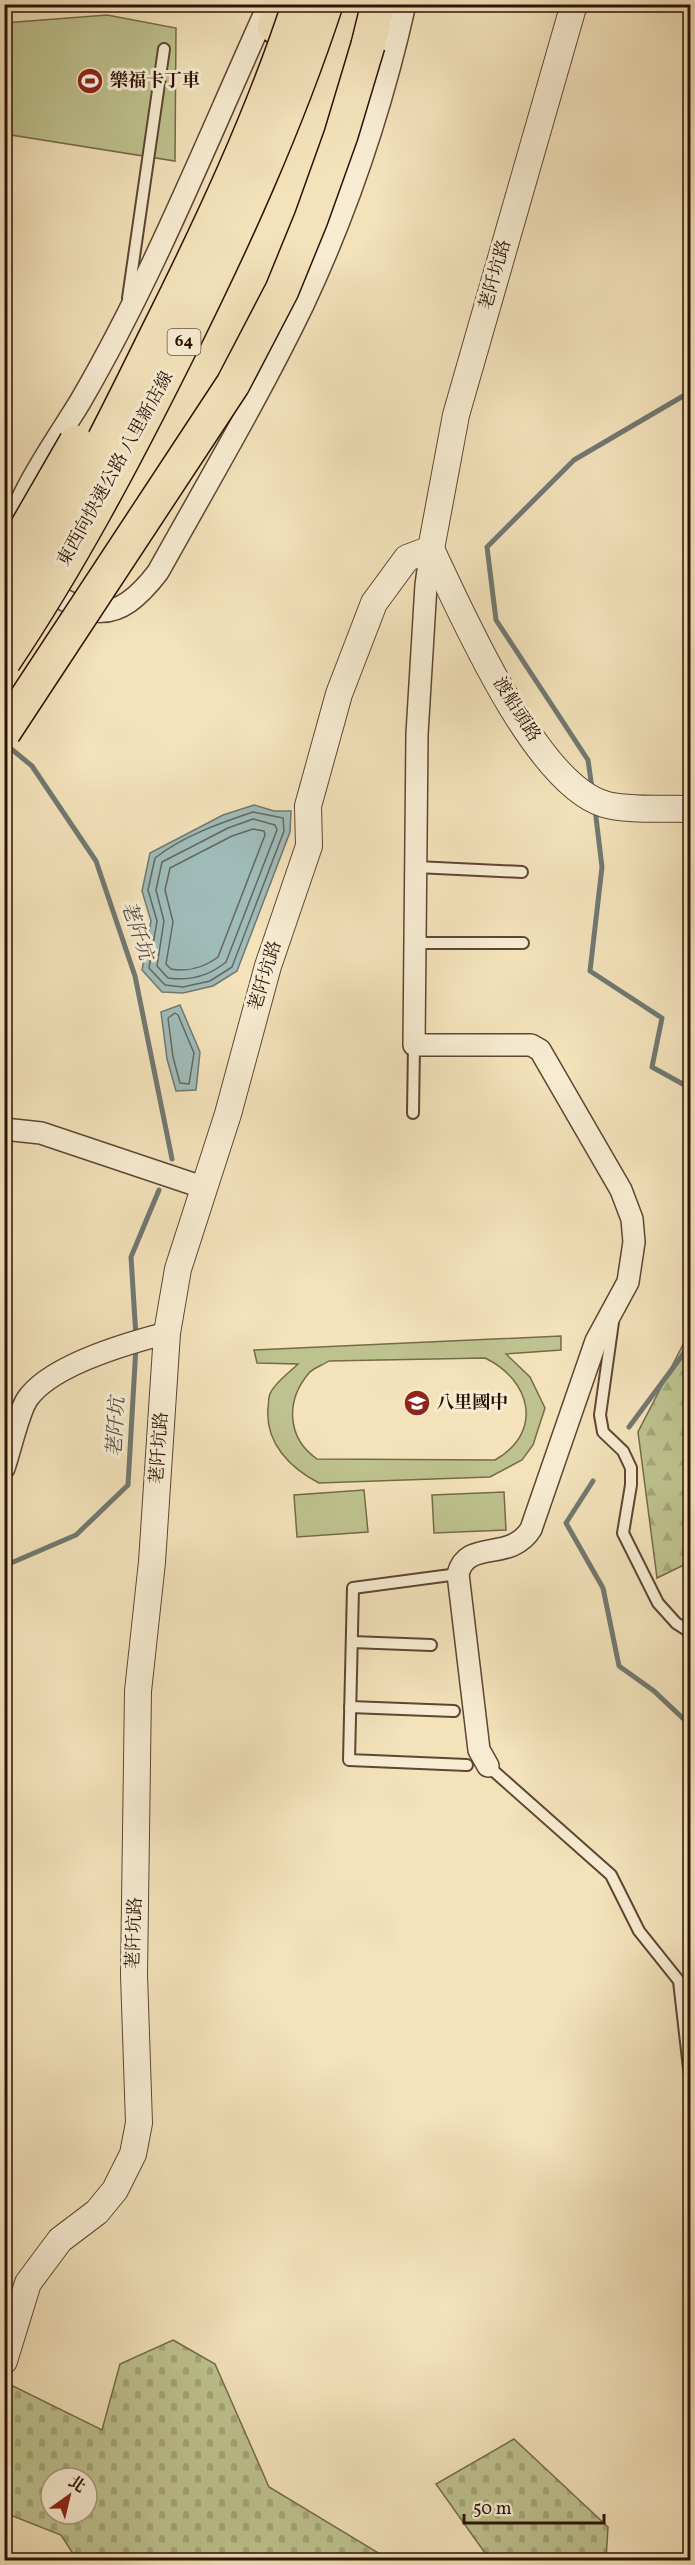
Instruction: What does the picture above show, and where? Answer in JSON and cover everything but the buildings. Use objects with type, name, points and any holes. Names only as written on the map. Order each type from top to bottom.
[{"type":"highway","name":"東西向快速公路 八里新店線","points":[[4,613],[116,419],[208,231],[252,127],[299,4]]},
{"type":"highway","name":"東西向快速公路 八里新店線","points":[[4,661],[37,612],[140,429],[234,241],[277,140],[326,4]]},
{"type":"highway","points":[[4,732],[233,384],[282,290],[311,219],[341,135],[378,4]]},
{"type":"highway","points":[[4,567],[98,405],[190,222],[274,12]]},
{"type":"street","points":[[274,12],[176,216],[81,399],[28,488],[11,529],[12,546],[21,568],[38,584],[78,609],[107,612],[125,605],[158,572],[270,368],[325,254],[371,131],[395,52],[405,4]]},
{"type":"street","name":"荖阡坑路","points":[[414,1044],[417,724],[431,549],[456,415],[574,4]]},
{"type":"street","name":"荖阡坑路","points":[[4,2361],[28,2283],[60,2240],[97,2212],[115,2190],[133,2154],[139,2123],[134,1975],[138,1703],[152,1562],[158,1335],[205,1188],[268,966],[309,846],[308,806],[339,694],[375,603],[407,558],[431,549]]},
{"type":"street","name":"渡船頭路","points":[[431,549],[519,721],[560,773],[582,795],[606,805],[690,810]]},
{"type":"street","points":[[4,638],[38,584]]},
{"type":"street","points":[[414,1044],[520,1044],[540,1050],[621,1190],[632,1219],[633,1265],[628,1282],[596,1341],[531,1529],[526,1538],[509,1549],[466,1558],[458,1574],[479,1750],[478,1766]]},
{"type":"street","points":[[4,1129],[41,1133],[205,1188]]},
{"type":"street","points":[[4,1468],[27,1399],[48,1379],[124,1344],[158,1335]]},
{"type":"lane","points":[[126,313],[164,49]]},
{"type":"lane","points":[[416,867],[522,872]]},
{"type":"lane","points":[[415,943],[523,943]]},
{"type":"lane","points":[[413,1113],[414,1044]]},
{"type":"lane","points":[[615,1304],[600,1415],[603,1432],[623,1451],[631,1468],[631,1485],[623,1533],[658,1603],[671,1618],[690,1632]]},
{"type":"lane","points":[[458,1574],[354,1588],[349,1760],[478,1766],[611,1875],[639,1931],[679,1981],[690,2077]]},
{"type":"lane","points":[[352,1641],[431,1645]]},
{"type":"lane","points":[[350,1707],[454,1711]]},
{"type":"green space","name":"樂福卡丁車","points":[[107,15],[176,28],[175,161],[5,134],[4,23]]},
{"type":"green space","points":[[690,1331],[690,1562],[657,1578],[638,1432]]},
{"type":"green space","points":[[561,1336],[561,1350],[506,1354],[530,1377],[545,1408],[533,1445],[522,1460],[490,1477],[319,1483],[289,1462],[275,1443],[268,1421],[269,1395],[298,1364],[257,1363],[254,1350]],"holes":[[[485,1358],[513,1379],[526,1407],[521,1435],[511,1448],[495,1460],[317,1459],[300,1441],[295,1430],[293,1407],[301,1384],[311,1371],[329,1361]]]},
{"type":"green space","points":[[364,1490],[368,1532],[297,1537],[294,1495]]},
{"type":"green space","points":[[504,1492],[506,1530],[434,1533],[432,1495]]},
{"type":"green space","points":[[173,2340],[215,2364],[269,2487],[390,2560],[77,2560],[61,2535],[5,2513],[4,2400],[11,2385],[102,2430],[120,2364]]},
{"type":"green space","points":[[514,2439],[608,2527],[606,2560],[490,2560],[436,2484]]},
{"type":"water","points":[[254,805],[274,811],[291,811],[290,832],[237,971],[213,986],[183,993],[162,992],[142,970],[151,921],[142,891],[150,853],[223,815]]},
{"type":"water","points":[[180,1005],[200,1052],[196,1090],[176,1091],[167,1059],[161,1012]]},
{"type":"waterway","points":[[592,788],[588,760],[496,620],[487,547],[574,460],[690,392]]},
{"type":"waterway","name":"荖阡坑","points":[[4,743],[32,766],[96,861],[135,976],[172,1159]]},
{"type":"waterway","points":[[595,809],[602,867],[590,971],[662,1018],[652,1067],[690,1088]]},
{"type":"waterway","name":"荖阡坑","points":[[136,1337],[131,1257],[159,1190]]},
{"type":"waterway","points":[[629,1427],[690,1345]]},
{"type":"waterway","name":"荖阡坑","points":[[4,1566],[76,1535],[128,1485],[136,1346]]},
{"type":"waterway","points":[[593,1481],[566,1523],[603,1588],[619,1666],[654,1691],[690,1725]]},
{"type":"place","name":"樂福卡丁車","points":[[90,81]]},
{"type":"place","name":"八里國中","points":[[417,1403]]}]
